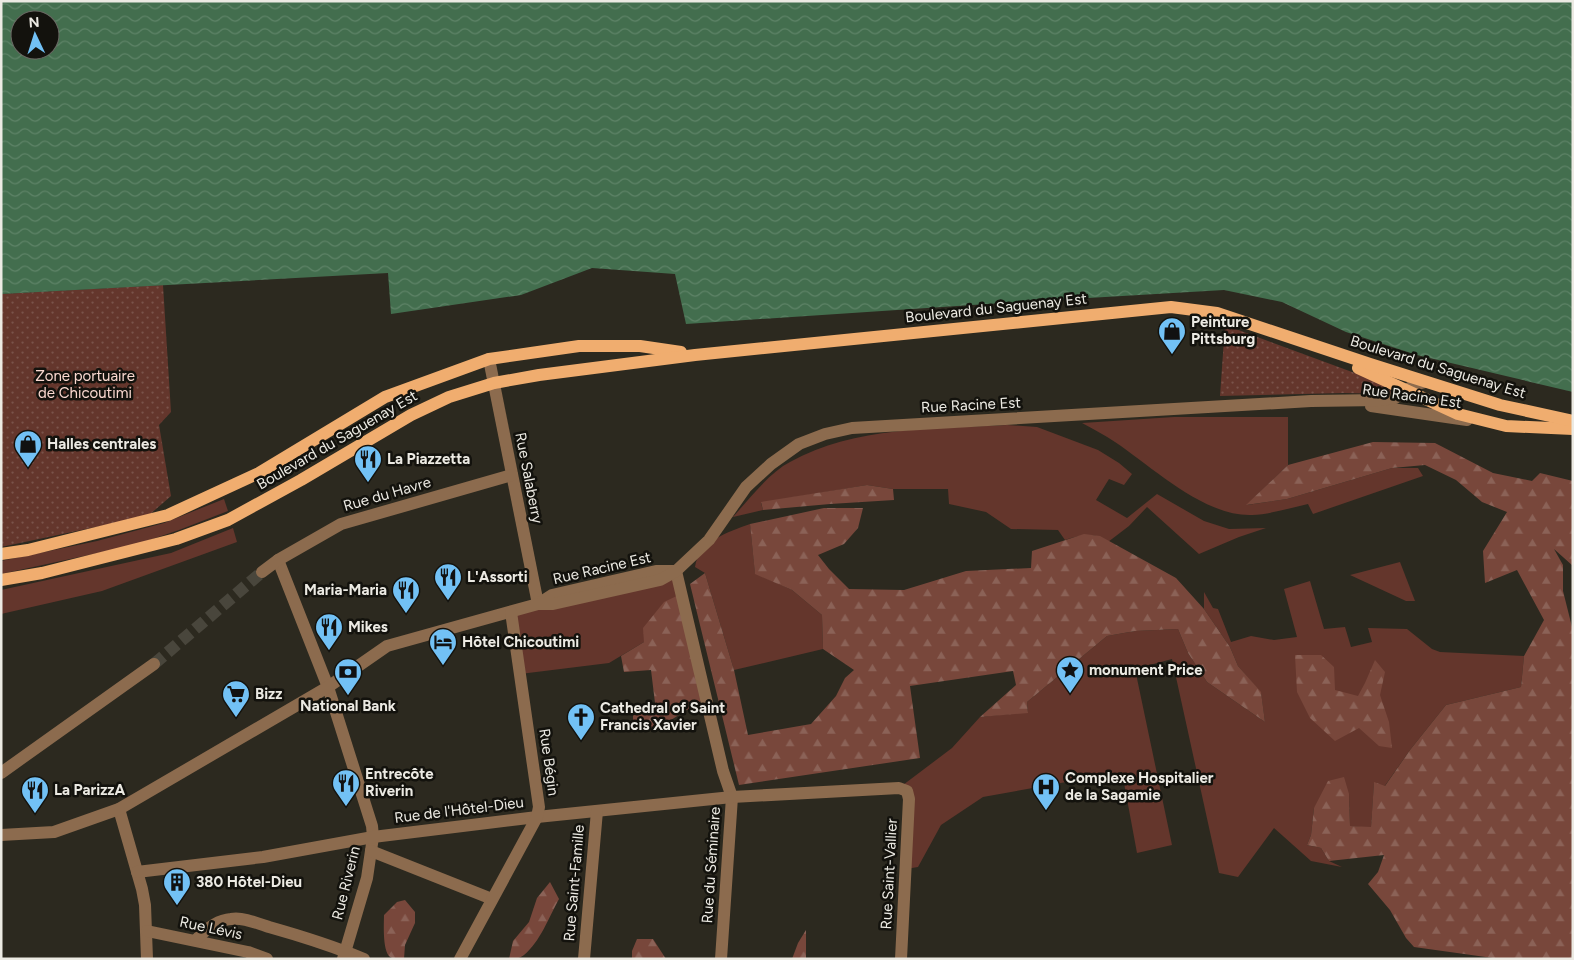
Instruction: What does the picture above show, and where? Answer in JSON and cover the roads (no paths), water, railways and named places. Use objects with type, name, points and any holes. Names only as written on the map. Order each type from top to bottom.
[{"type":"main road","name":"Boulevard du Saguenay Est","points":[[1,580],[42,573],[176,539],[228,520],[301,480],[411,415],[449,397],[494,383],[539,375],[696,355],[1171,307],[1217,313],[1500,405],[1573,421]]},
{"type":"main road","name":"Boulevard du Saguenay Est","points":[[1296,340],[1458,414],[1494,424],[1573,429]]},
{"type":"main road","name":"Boulevard du Saguenay Est","points":[[1,554],[28,550],[168,515],[259,473],[385,398],[489,359],[579,346],[640,346],[696,355]]},
{"type":"street","name":"Rue Salaberry","points":[[489,359],[538,604]]},
{"type":"street","name":"Rue Racine Est","points":[[1,835],[54,832],[119,809],[328,687],[387,646],[538,604],[553,604],[660,580],[676,571],[709,540],[746,486],[771,464],[799,444],[825,434],[852,428],[1395,398],[1414,385],[1425,382]]},
{"type":"street","name":"Rue Racine Est","points":[[1326,401],[1383,407],[1494,424]]},
{"type":"street","name":"Rue du Havre","points":[[262,572],[278,560],[341,524],[512,474]]},
{"type":"street","name":"Rue Riverin","points":[[278,560],[328,687],[372,826],[373,837],[367,878],[344,955]]},
{"type":"street","name":"Rue du Séminaire","points":[[676,571],[723,770],[732,797],[721,959]]},
{"type":"street","name":"Rue Bégin","points":[[460,959],[537,817],[539,807],[511,612]]},
{"type":"street","points":[[1,773],[154,664]]},
{"type":"street","name":"Rue de l'Hôtel-Dieu","points":[[136,872],[263,857],[373,837],[537,817],[732,797],[899,788],[907,791]]},
{"type":"street","name":"Rue Saint-Vallier","points":[[902,959],[910,799],[907,791]]},
{"type":"street","points":[[119,809],[145,906],[147,959]]},
{"type":"street","name":"Rue Saint-Famille","points":[[583,956],[597,811]]},
{"type":"street","points":[[371,851],[492,899]]},
{"type":"street","points":[[196,940],[204,930],[214,924],[238,919],[314,940],[344,955],[364,959]]},
{"type":"street","name":"Rue Lévis","points":[[146,930],[248,952],[268,959]]},
{"type":"water","points":[[1,1],[1573,1],[1573,392],[1417,355],[1346,332],[1282,302],[1224,290],[686,324],[675,274],[592,268],[521,295],[391,314],[388,273],[1,294]]},
{"type":"tunnel","points":[[154,664],[262,572]]},
{"type":"place","name":"Peinture Pittsburg","points":[[1172,355]]},
{"type":"place","name":"Halles centrales","points":[[28,468]]},
{"type":"place","name":"La Piazzetta","points":[[368,483]]},
{"type":"place","name":"L'Assorti","points":[[448,601]]},
{"type":"place","name":"Maria-Maria","points":[[406,614]]},
{"type":"place","name":"Mikes","points":[[329,651]]},
{"type":"place","name":"Hôtel Chicoutimi","points":[[443,666]]},
{"type":"place","name":"monument Price","points":[[1070,694]]},
{"type":"place","name":"National Bank","points":[[348,696]]},
{"type":"place","name":"Bizz","points":[[236,718]]},
{"type":"place","name":"Cathedral of Saint Francis Xavier","points":[[581,741]]},
{"type":"place","name":"Entrecôte Riverin","points":[[346,807]]},
{"type":"place","name":"Complexe Hospitalier de la Sagamie","points":[[1046,811]]},
{"type":"place","name":"La ParizzA","points":[[35,814]]},
{"type":"place","name":"380 Hôtel-Dieu","points":[[177,906]]},
{"type":"park label","name":"Zone portuaire de Chicoutimi","points":[[85,384]]}]
